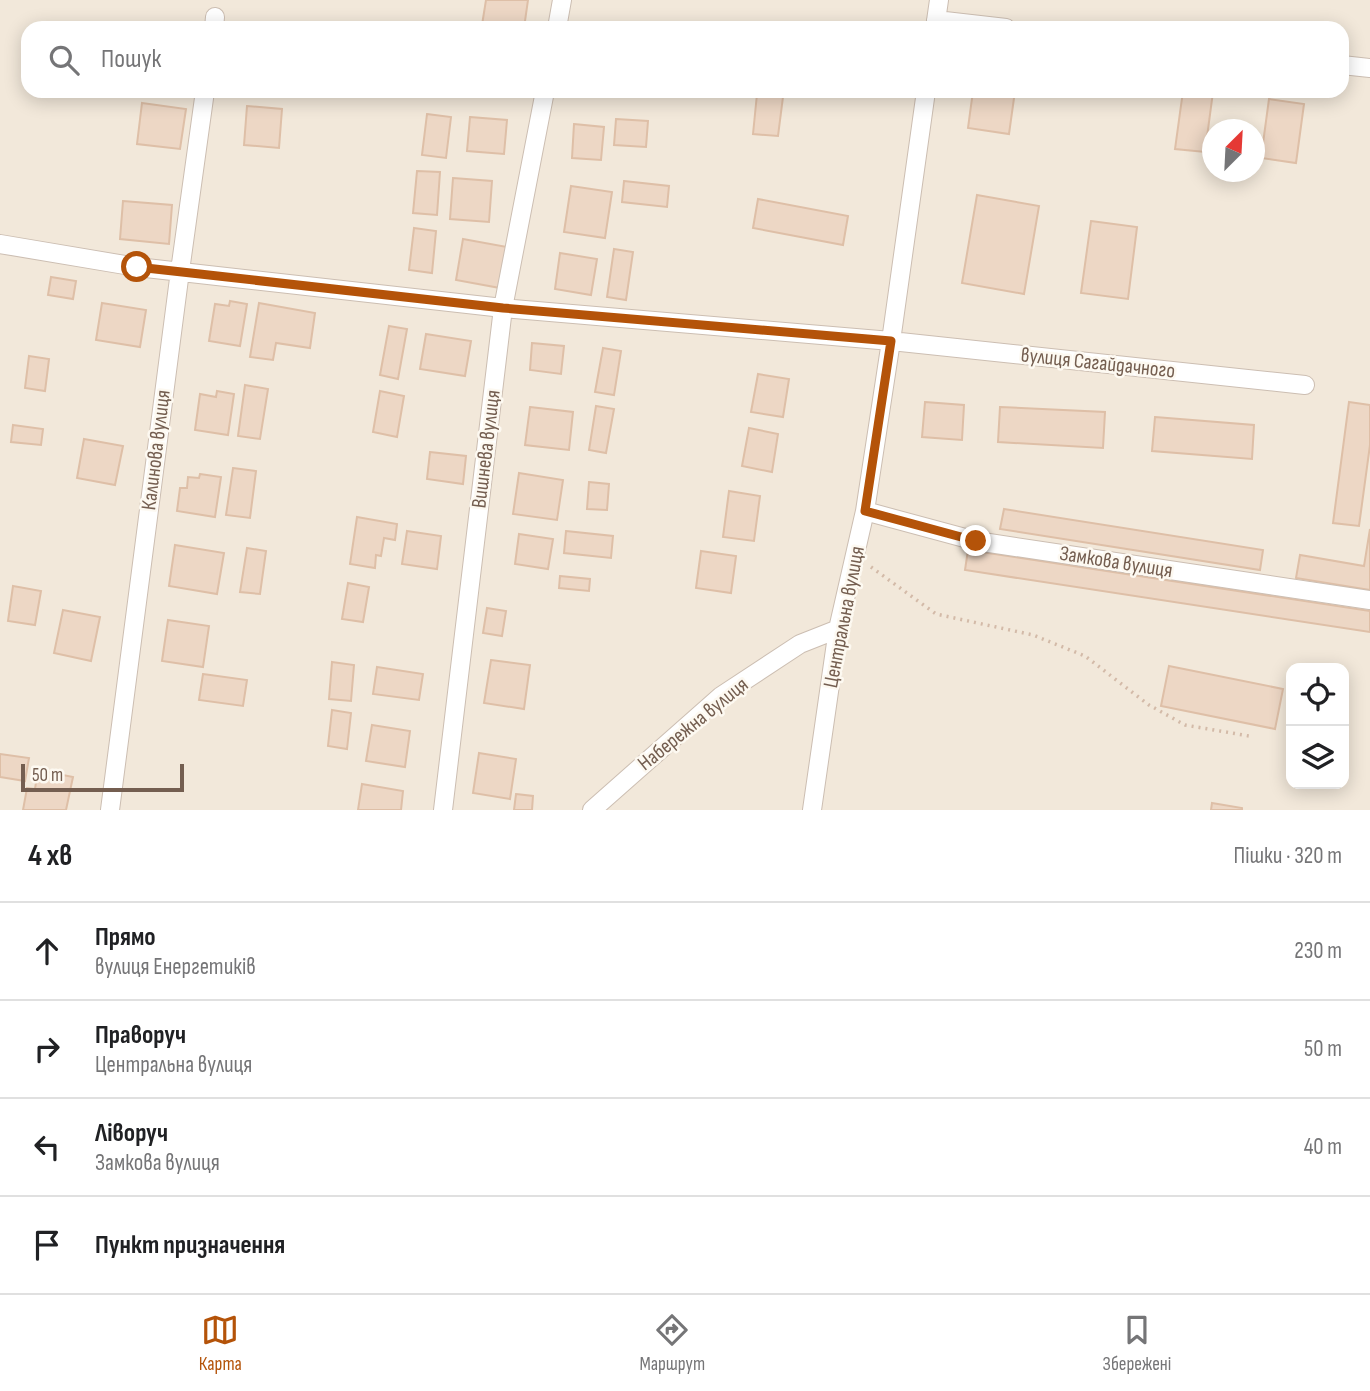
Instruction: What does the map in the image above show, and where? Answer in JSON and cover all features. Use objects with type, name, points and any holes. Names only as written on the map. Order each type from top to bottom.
[{"type":"street","points":[[558,21],[562,0]]},
{"type":"street","points":[[936,21],[939,0]]},
{"type":"street","points":[[1349,66],[1370,68]]},
{"type":"street","name":"Калинова вулиця","points":[[110,810],[204,98]]},
{"type":"street","name":"Вишнева вулиця","points":[[443,810],[503,308],[544,98]]},
{"type":"street","name":"Центральна вулиця","points":[[812,810],[838,629],[865,511],[925,98]]},
{"type":"street","name":"вулиця Сагайдачного","points":[[0,244],[137,267],[503,308],[891,341],[1305,385]]},
{"type":"street","name":"Замкова вулиця","points":[[865,511],[976,541],[1370,600]]},
{"type":"street","name":"Набережна вулиця","points":[[592,810],[721,696],[800,644],[838,629]]},
{"type":"path","points":[[855,556],[936,614],[1033,635],[1085,656],[1149,705],[1185,725],[1249,736]]},
{"type":"shaded area","points":[[0,0],[1370,0],[1370,810],[0,810]]},
{"type":"building","points":[[486,0],[528,0],[525,21],[483,21]]},
{"type":"building","points":[[757,98],[783,98],[778,136],[753,134]]},
{"type":"building","points":[[972,98],[1014,98],[1009,134],[968,128]]},
{"type":"building","points":[[1182,98],[1212,98],[1209,119],[1202,119],[1202,152],[1175,149]]},
{"type":"building","points":[[1269,99],[1304,104],[1296,163],[1265,159]]},
{"type":"building","points":[[142,103],[186,109],[180,149],[137,144]]},
{"type":"building","points":[[247,106],[282,109],[279,148],[244,145]]},
{"type":"building","points":[[427,114],[451,117],[446,158],[422,155]]},
{"type":"building","points":[[470,117],[507,120],[504,154],[467,151]]},
{"type":"building","points":[[616,119],[648,121],[646,147],[614,145]]},
{"type":"building","points":[[574,124],[604,127],[601,160],[572,158]]},
{"type":"building","points":[[417,171],[440,172],[437,215],[413,213]]},
{"type":"building","points":[[453,178],[492,181],[489,222],[450,219]]},
{"type":"building","points":[[624,181],[669,186],[667,207],[622,202]]},
{"type":"building","points":[[571,186],[612,192],[605,238],[564,232]]},
{"type":"building","points":[[977,195],[1039,206],[1024,294],[962,283]]},
{"type":"building","points":[[758,199],[848,216],[843,245],[753,228]]},
{"type":"building","points":[[123,201],[172,205],[169,244],[120,239]]},
{"type":"building","points":[[1091,221],[1137,227],[1128,299],[1081,293]]},
{"type":"building","points":[[414,228],[436,231],[432,273],[409,270]]},
{"type":"building","points":[[463,239],[507,247],[500,288],[456,280]]},
{"type":"building","points":[[614,249],[633,252],[626,300],[607,297]]},
{"type":"building","points":[[560,253],[597,259],[591,295],[555,289]]},
{"type":"building","points":[[51,277],[76,281],[73,299],[48,295]]},
{"type":"building","points":[[230,301],[247,304],[240,346],[209,341],[215,304],[229,306]]},
{"type":"building","points":[[102,303],[146,310],[140,347],[96,340]]},
{"type":"building","points":[[259,303],[315,313],[310,348],[276,343],[273,360],[250,357]]},
{"type":"building","points":[[389,326],[407,329],[398,379],[380,375]]},
{"type":"building","points":[[426,334],[471,341],[465,376],[420,369]]},
{"type":"building","points":[[532,343],[564,346],[561,374],[530,370]]},
{"type":"building","points":[[603,348],[621,351],[614,395],[595,392]]},
{"type":"building","points":[[29,356],[49,359],[45,391],[25,388]]},
{"type":"building","points":[[758,374],[789,379],[783,417],[751,412]]},
{"type":"building","points":[[245,385],[268,389],[260,439],[238,436]]},
{"type":"building","points":[[217,391],[234,394],[228,435],[195,430],[200,394],[216,397]]},
{"type":"building","points":[[380,391],[404,396],[397,437],[373,432]]},
{"type":"building","points":[[925,402],[964,405],[962,440],[922,437]]},
{"type":"building","points":[[1349,402],[1370,405],[1370,445],[1359,526],[1333,523]]},
{"type":"building","points":[[596,406],[614,409],[606,453],[589,450]]},
{"type":"building","points":[[530,407],[573,412],[569,450],[525,445]]},
{"type":"building","points":[[1000,407],[1105,412],[1103,448],[998,442]]},
{"type":"building","points":[[1155,417],[1254,425],[1252,459],[1152,451]]},
{"type":"building","points":[[13,425],[43,429],[41,445],[11,442]]},
{"type":"building","points":[[749,428],[778,434],[772,472],[742,466]]},
{"type":"building","points":[[84,439],[123,446],[115,485],[77,478]]},
{"type":"building","points":[[430,452],[466,456],[463,484],[427,479]]},
{"type":"building","points":[[233,468],[256,471],[250,518],[226,515]]},
{"type":"building","points":[[519,473],[563,480],[557,520],[513,514]]},
{"type":"building","points":[[200,474],[221,477],[215,517],[177,511],[180,488],[187,488],[188,477],[199,478]]},
{"type":"building","points":[[589,482],[609,484],[607,510],[587,509]]},
{"type":"building","points":[[729,491],[760,496],[754,541],[723,537]]},
{"type":"building","points":[[1004,509],[1263,550],[1260,570],[1000,529]]},
{"type":"building","points":[[357,517],[397,524],[395,540],[384,538],[381,556],[376,555],[375,568],[350,564]]},
{"type":"building","points":[[1370,529],[1370,590],[1296,578],[1300,555],[1364,566]]},
{"type":"building","points":[[407,531],[441,536],[437,569],[402,564]]},
{"type":"building","points":[[566,531],[613,536],[611,558],[564,553]]},
{"type":"building","points":[[519,534],[553,539],[548,569],[515,564]]},
{"type":"building","points":[[175,545],[224,553],[217,594],[169,586]]},
{"type":"building","points":[[247,548],[266,551],[260,594],[240,592]]},
{"type":"building","points":[[968,550],[1370,611],[1370,632],[965,570]]},
{"type":"building","points":[[701,551],[736,556],[731,593],[696,588]]},
{"type":"building","points":[[560,576],[590,579],[589,591],[559,588]]},
{"type":"building","points":[[348,583],[369,587],[363,622],[342,619]]},
{"type":"building","points":[[13,586],[41,591],[35,625],[8,621]]},
{"type":"building","points":[[487,608],[506,611],[502,636],[483,633]]},
{"type":"building","points":[[63,610],[100,617],[91,661],[54,653]]},
{"type":"building","points":[[168,620],[209,626],[203,667],[162,661]]},
{"type":"building","points":[[491,660],[530,665],[524,709],[484,703]]},
{"type":"building","points":[[332,662],[354,665],[351,701],[329,699]]},
{"type":"building","points":[[1169,666],[1283,689],[1275,729],[1161,706]]},
{"type":"building","points":[[377,667],[423,674],[419,700],[373,694]]},
{"type":"building","points":[[203,674],[247,680],[243,706],[199,700]]},
{"type":"building","points":[[332,710],[351,713],[347,749],[328,746]]},
{"type":"building","points":[[372,725],[410,731],[405,767],[366,761]]},
{"type":"building","points":[[479,753],[516,759],[510,799],[473,793]]},
{"type":"building","points":[[0,754],[29,758],[25,781],[0,777]]},
{"type":"building","points":[[38,770],[73,777],[66,810],[23,810],[27,788],[35,789]]},
{"type":"building","points":[[362,784],[403,791],[401,810],[358,810]]},
{"type":"building","points":[[516,794],[533,796],[532,810],[514,810]]},
{"type":"building","points":[[1212,803],[1242,808],[1242,810],[1211,810]]},
{"type":"route","points":[[137,267],[503,308],[891,341],[865,511],[976,541]]}]
